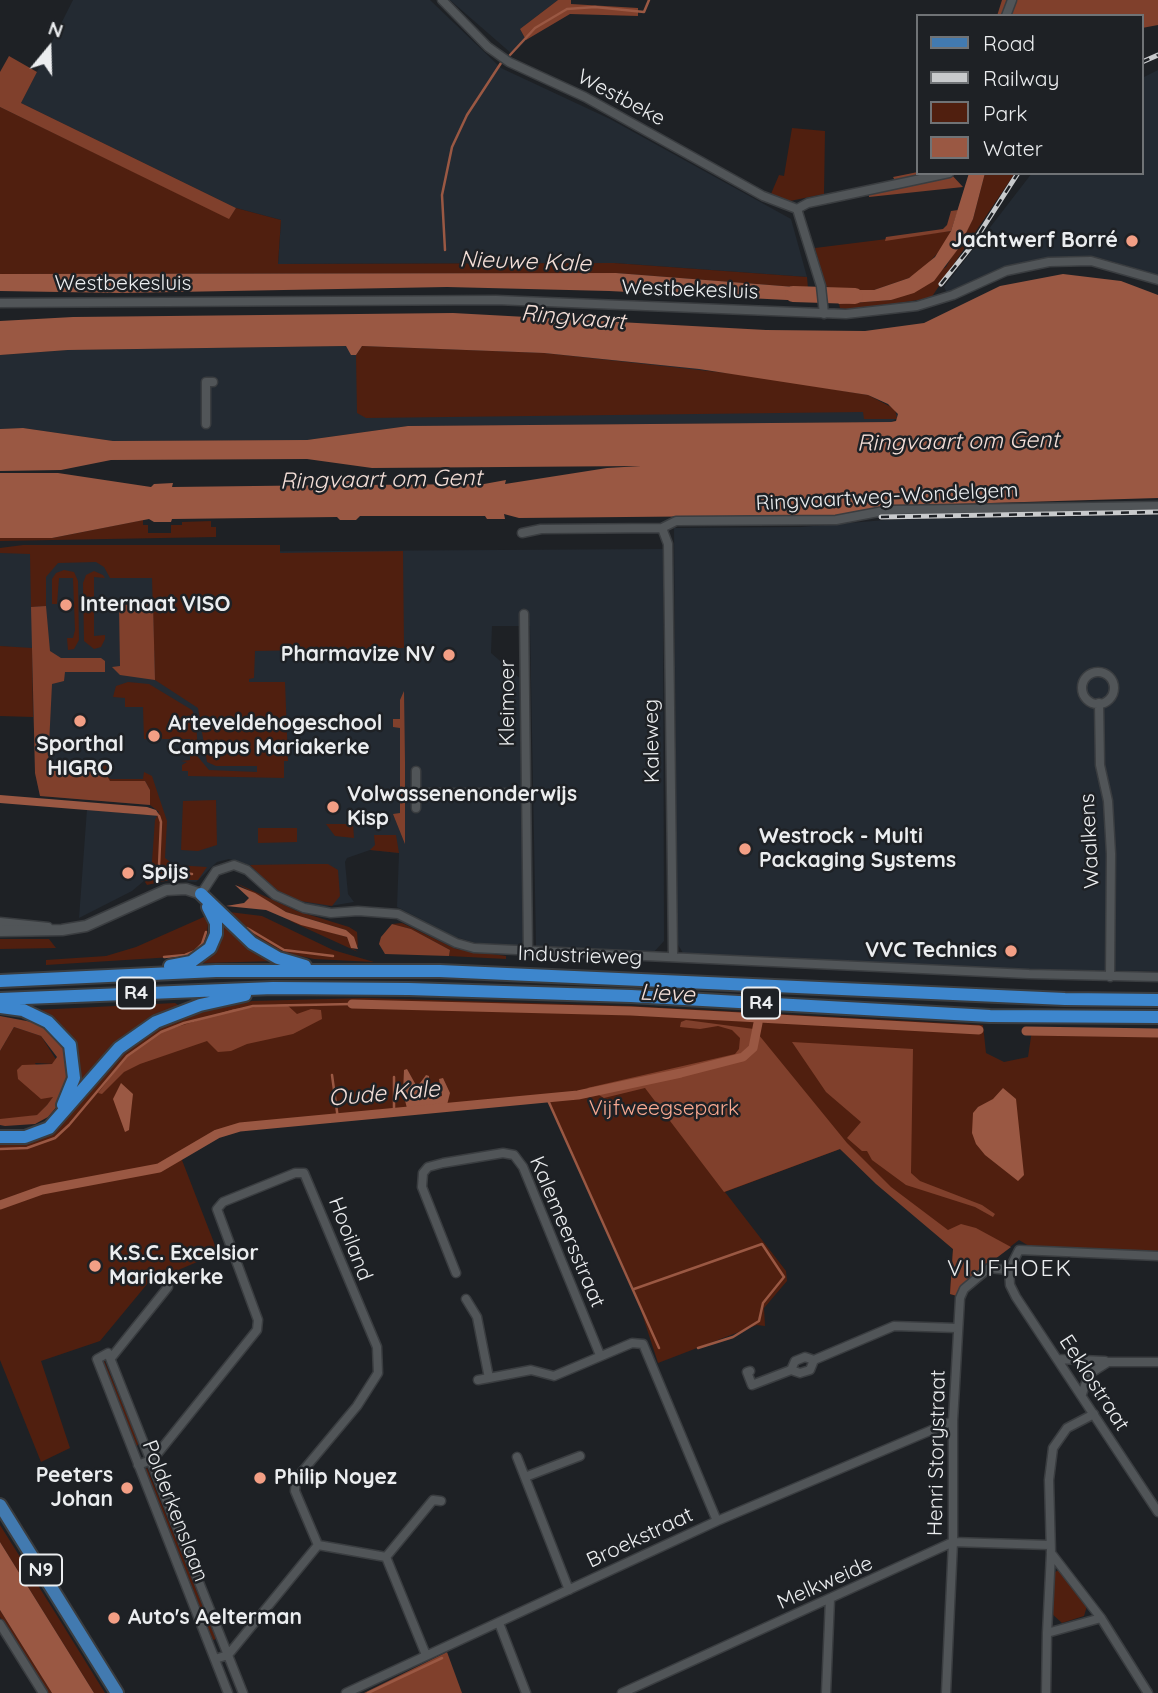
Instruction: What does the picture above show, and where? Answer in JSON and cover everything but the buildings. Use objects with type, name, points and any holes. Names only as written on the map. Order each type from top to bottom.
[{"type":"highway","name":"R4","points":[[201,894],[252,943],[278,958],[318,970]]},
{"type":"highway","name":"R4","points":[[140,974],[191,962],[210,948],[216,934],[216,923],[201,894]]},
{"type":"highway","name":"Industrieweg","points":[[0,981],[140,974],[318,970],[556,974],[1065,999],[1158,1000]]},
{"type":"highway","name":"Industrieweg","points":[[0,999],[272,988],[631,996],[990,1016],[1158,1017]]},
{"type":"highway","points":[[0,1137],[25,1137],[49,1128],[119,1048],[156,1022],[200,1005],[272,988]]},
{"type":"highway","points":[[0,1007],[23,1010],[48,1022],[70,1045],[75,1062],[69,1096],[57,1113],[46,1123],[24,1131],[0,1131]]},
{"type":"main road","name":"N9","points":[[0,1504],[117,1693]]},
{"type":"street","name":"Westbeke","points":[[442,0],[488,47],[509,62],[585,97],[763,195],[797,209]]},
{"type":"street","points":[[825,310],[821,286],[797,209],[808,203],[940,175]]},
{"type":"street","name":"Westbekesluis","points":[[0,303],[496,300],[869,313],[917,306],[953,295],[1006,271],[1049,262],[1099,263],[1158,280]]},
{"type":"street","points":[[205,386],[206,424]]},
{"type":"street","name":"Ringvaartweg-Wondelgem","points":[[522,533],[541,529],[662,528],[676,521],[836,520],[889,510],[1158,506]]},
{"type":"street","name":"Kaleweg","points":[[662,528],[668,544],[673,955]]},
{"type":"street","name":"Kleimoer","points":[[524,614],[528,951]]},
{"type":"street","name":"Waalkens","points":[[1096,672],[1110,678],[1114,687],[1111,697],[1099,703],[1087,699],[1082,690],[1087,676],[1096,672]]},
{"type":"street","name":"Waalkens","points":[[1099,703],[1100,765],[1108,801],[1110,977]]},
{"type":"street","points":[[416,771],[416,808]]},
{"type":"street","points":[[416,793],[526,793]]},
{"type":"street","name":"Industrieweg","points":[[201,894],[216,871],[234,865],[247,870],[275,895],[319,912],[398,914],[456,943],[474,948],[1158,977]]},
{"type":"street","points":[[0,931],[62,930],[101,921],[166,890],[186,889],[201,894]]},
{"type":"street","points":[[0,922],[62,930]]},
{"type":"street","name":"Kalemeersstraat","points":[[456,1273],[422,1187],[423,1173],[428,1167],[443,1163],[503,1153],[514,1155],[523,1167],[600,1355]]},
{"type":"street","name":"Hooiland","points":[[138,1465],[151,1460],[257,1330],[258,1320],[217,1209],[223,1202],[295,1172],[304,1172],[380,1360],[373,1384],[296,1479],[295,1491],[318,1545]]},
{"type":"street","points":[[1009,1270],[1019,1250],[1158,1256]]},
{"type":"street","name":"Henri Storystraat","points":[[946,1693],[953,1542],[953,1421],[960,1298],[964,1289],[989,1268],[1009,1270]]},
{"type":"street","name":"Eeklostraat","points":[[1009,1270],[1010,1285],[1158,1512]]},
{"type":"street","name":"Polderkenslaan","points":[[111,1358],[168,1287]]},
{"type":"street","points":[[466,1299],[477,1317],[489,1378]]},
{"type":"street","points":[[750,1371],[747,1372],[752,1385],[791,1370],[794,1361],[805,1357],[814,1360],[894,1326],[957,1328]]},
{"type":"street","points":[[478,1380],[531,1370],[554,1376],[632,1343],[645,1346],[718,1521]]},
{"type":"street","name":"Polderkenslaan","points":[[228,1693],[97,1359],[108,1353],[243,1693]]},
{"type":"street","points":[[1058,1359],[1158,1362]]},
{"type":"street","points":[[1082,1394],[1089,1374],[1108,1362]]},
{"type":"street","points":[[1046,1693],[1049,1480],[1053,1448],[1067,1429],[1094,1414]]},
{"type":"street","name":"Broekstraat","points":[[346,1693],[718,1521],[953,1421]]},
{"type":"street","points":[[524,1477],[580,1456]]},
{"type":"street","points":[[517,1457],[569,1590]]},
{"type":"street","points":[[386,1557],[435,1498]]},
{"type":"street","name":"Melkweide","points":[[622,1693],[953,1542],[1050,1549]]},
{"type":"street","points":[[215,1659],[228,1655],[318,1545],[386,1557]]},
{"type":"street","points":[[1050,1549],[1101,1618],[1148,1693]]},
{"type":"street","points":[[386,1557],[426,1655]]},
{"type":"street","points":[[826,1693],[830,1599]]},
{"type":"street","points":[[1047,1633],[1101,1618]]},
{"type":"street","points":[[499,1623],[526,1693]]},
{"type":"street","points":[[0,1624],[43,1693]]},
{"type":"shaded area","points":[[73,0],[430,0],[501,68],[610,119],[791,219],[807,277],[614,263],[278,264],[281,220],[236,208],[21,103]]},
{"type":"shaded area","points":[[450,0],[558,0],[520,29],[526,40],[512,54]]},
{"type":"shaded area","points":[[1158,70],[1158,275],[1100,258],[1040,259],[1006,267],[947,293],[944,287],[1030,175],[1144,175],[1144,77]]},
{"type":"shaded area","points":[[347,346],[544,353],[699,369],[898,414],[891,422],[408,426],[307,440],[113,441],[23,428],[0,429],[0,355],[68,350]]},
{"type":"shaded area","points":[[1158,515],[1158,971],[1008,970],[683,953],[677,943],[674,528],[801,527],[885,520]]},
{"type":"shaded area","points":[[663,549],[664,941],[654,952],[536,946],[530,626],[492,626],[491,653],[522,680],[525,938],[520,946],[482,945],[456,937],[397,907],[399,853],[370,850],[347,858],[345,862],[348,894],[354,902],[324,907],[307,904],[272,887],[250,865],[229,859],[217,862],[196,882],[170,880],[157,883],[151,875],[132,891],[79,918],[87,809],[145,815],[159,812],[150,805],[40,796],[35,773],[32,649],[0,646],[0,553]]},
{"type":"green space","points":[[558,0],[571,0],[571,4],[638,8],[638,16],[570,14],[526,40],[520,29]]},
{"type":"green space","points":[[1002,0],[1158,0],[1158,25],[1144,28],[1144,14],[998,14]]},
{"type":"green space","points":[[9,56],[37,72],[21,103],[236,208],[229,219],[0,107],[0,72]]},
{"type":"green space","points":[[0,107],[229,218],[236,208],[281,220],[278,264],[614,263],[807,277],[808,288],[616,273],[0,274]]},
{"type":"green space","points":[[792,128],[825,131],[824,194],[790,201],[771,194],[779,175],[784,176]]},
{"type":"green space","points":[[916,172],[916,175],[952,175],[963,187],[869,197],[869,193],[898,186],[893,177]]},
{"type":"green space","points":[[984,175],[1014,175],[931,298],[852,310],[840,308],[839,304],[891,300],[946,267],[973,219]]},
{"type":"green space","points":[[958,210],[951,231],[885,241],[886,237],[943,229],[951,211]]},
{"type":"green space","points":[[951,231],[945,245],[923,269],[909,278],[874,290],[846,292],[825,286],[815,248]]},
{"type":"green space","points":[[362,346],[544,353],[754,376],[868,395],[895,409],[897,419],[864,419],[863,412],[366,418],[357,413],[356,355]]},
{"type":"green space","points":[[143,520],[143,525],[148,525],[148,533],[171,533],[171,525],[182,525],[182,522],[211,521],[211,527],[216,527],[216,537],[0,541],[0,538],[52,538]]},
{"type":"green space","points":[[23,545],[280,545],[280,553],[403,551],[404,648],[255,651],[254,678],[249,679],[249,682],[285,682],[288,761],[284,761],[284,778],[188,776],[188,771],[182,771],[182,765],[187,762],[181,761],[190,760],[190,739],[144,739],[143,707],[125,707],[125,698],[113,697],[116,686],[128,682],[149,684],[192,710],[196,718],[198,757],[209,770],[257,772],[257,766],[216,766],[207,762],[198,708],[155,680],[152,578],[110,578],[104,567],[96,562],[58,563],[46,577],[46,606],[31,607],[30,554],[0,553],[0,548]]},
{"type":"green space","points":[[64,570],[74,572],[78,581],[79,640],[74,649],[68,650],[67,638],[73,638],[75,630],[73,578],[59,578],[57,604],[52,604],[52,579],[56,573]]},
{"type":"green space","points":[[94,571],[105,578],[94,577],[94,636],[105,635],[105,639],[101,647],[94,649],[84,641],[83,583],[86,575]]},
{"type":"green space","points":[[153,604],[155,680],[120,675],[112,667],[120,666],[119,605]]},
{"type":"green space","points":[[46,606],[50,651],[61,658],[101,658],[105,661],[105,672],[65,672],[64,681],[52,684],[48,765],[96,764],[101,765],[110,781],[145,781],[150,790],[150,805],[40,796],[35,773],[31,607]]},
{"type":"green space","points":[[0,646],[32,648],[33,717],[0,716]]},
{"type":"green space","points":[[404,691],[405,844],[393,814],[400,813],[400,728],[393,727],[393,719],[400,719],[400,700]]},
{"type":"green space","points":[[107,763],[106,776],[111,779],[143,779],[144,772],[152,776],[167,821],[165,858],[174,865],[207,867],[198,880],[170,880],[147,885],[145,882],[151,875],[155,820],[159,812],[150,805],[150,790],[145,781],[110,781],[106,778],[102,771],[101,765],[96,764]]},
{"type":"green space","points":[[216,800],[217,845],[198,851],[181,850],[183,801]]},
{"type":"green space","points":[[326,824],[353,824],[354,838],[335,836]]},
{"type":"green space","points":[[258,828],[297,828],[297,842],[258,843]]},
{"type":"green space","points":[[374,835],[396,835],[399,853],[370,850],[375,845]]},
{"type":"green space","points":[[328,864],[338,870],[340,896],[332,906],[294,900],[272,887],[250,865]]},
{"type":"green space","points":[[236,883],[297,911],[349,927],[357,932],[358,947],[346,930],[286,912]]},
{"type":"green space","points":[[229,912],[262,916],[333,950],[374,962],[314,959],[282,952],[247,932]]},
{"type":"green space","points":[[206,916],[206,939],[199,950],[189,956],[46,965],[46,960],[106,956],[136,947]]},
{"type":"green space","points":[[288,920],[347,937],[352,948],[358,952]]},
{"type":"green space","points":[[402,923],[456,949],[506,956],[506,959],[449,956],[450,950],[411,929],[392,924]]},
{"type":"green space","points":[[392,924],[411,929],[450,950],[449,956],[385,954],[379,944],[381,937]]},
{"type":"green space","points":[[223,925],[242,942],[278,961],[202,963],[211,954]]},
{"type":"green space","points":[[0,939],[49,939],[56,948],[0,949]]},
{"type":"green space","name":"Vijfweegsepark","points":[[365,998],[631,1006],[983,1025],[986,1053],[1004,1062],[1028,1057],[1032,1030],[1158,1029],[1158,1252],[1034,1249],[1019,1240],[970,1278],[957,1296],[950,1294],[953,1249],[840,1149],[725,1192],[786,1271],[787,1281],[764,1308],[765,1326],[757,1325],[658,1363],[634,1289],[547,1098],[240,1127],[217,1134],[180,1155],[218,1253],[148,1283],[100,1341],[41,1361],[70,1448],[41,1462],[0,1360],[0,1143],[26,1143],[52,1133],[123,1052],[159,1027],[189,1015],[252,1001]]},
{"type":"green space","points":[[175,1003],[183,1008],[161,1018],[74,1096],[79,1063],[77,1049],[65,1030],[36,1010]]},
{"type":"green space","points":[[286,1004],[297,1014],[311,1009],[321,1010],[322,1019],[293,1034],[247,1044],[231,1051],[218,1052],[207,1041],[140,1064],[124,1072],[102,1094],[98,1093],[127,1056],[161,1032],[234,1009]]},
{"type":"green space","points":[[0,1016],[37,1023],[57,1037],[66,1052],[69,1076],[64,1098],[48,1117],[35,1124],[5,1126],[0,1125],[0,1119],[37,1115],[47,1105],[53,1097],[41,1099],[18,1079],[17,1070],[22,1065],[52,1064],[57,1057],[41,1036],[14,1027],[0,1051]]},
{"type":"green space","points":[[686,1020],[754,1029],[847,1143],[891,1187],[948,1230],[961,1224],[976,1228],[1011,1247],[970,1278],[957,1296],[950,1294],[953,1249],[876,1184],[840,1149],[724,1192],[645,1088],[604,1098],[587,1088],[735,1054],[739,1049],[740,1038],[732,1030],[718,1026],[700,1029],[680,1027],[681,1022]]},
{"type":"green space","points":[[14,1027],[41,1036],[57,1061],[53,1064],[35,1063],[54,1097],[38,1115],[7,1120],[0,1119],[0,1051]]},
{"type":"green space","points":[[792,1042],[913,1049],[911,1173],[920,1181],[982,1205],[995,1214],[993,1217],[975,1207],[906,1185],[872,1160],[867,1151],[862,1151],[847,1138],[861,1122],[826,1092]]},
{"type":"green space","points":[[104,1360],[139,1443],[137,1446],[134,1446],[102,1363]]},
{"type":"green space","points":[[147,1468],[216,1639],[213,1640],[145,1470]]},
{"type":"green space","points":[[0,1525],[105,1693],[94,1693],[0,1542]]},
{"type":"green space","points":[[1059,1570],[1087,1606],[1084,1616],[1062,1623],[1051,1613],[1053,1573]]},
{"type":"green space","points":[[0,1610],[52,1693],[48,1693],[0,1617]]},
{"type":"green space","points":[[447,1652],[462,1693],[364,1693]]},
{"type":"water","points":[[968,175],[984,175],[973,219],[958,249],[934,281],[914,293],[891,300],[839,304],[833,296],[837,290],[874,290],[909,278],[935,257],[951,231]]},
{"type":"water","points":[[616,273],[808,288],[814,295],[807,301],[609,291],[447,287],[121,293],[0,291],[0,274]]},
{"type":"water","name":"Ringvaart om Gent","points":[[1063,274],[1121,281],[1158,295],[1158,498],[891,506],[841,515],[519,518],[504,514],[505,519],[487,519],[485,516],[360,516],[356,520],[340,520],[337,517],[172,519],[171,522],[154,522],[149,519],[52,538],[0,538],[0,473],[58,473],[151,487],[154,484],[173,483],[172,487],[337,485],[339,481],[356,481],[359,485],[484,484],[506,480],[505,484],[607,468],[641,466],[372,468],[307,459],[111,460],[61,470],[0,471],[0,429],[23,428],[113,441],[307,440],[408,426],[891,422],[896,421],[898,414],[888,404],[868,395],[699,369],[544,353],[362,346],[356,355],[351,355],[346,346],[68,350],[0,355],[0,321],[73,317],[453,313],[766,330],[865,331],[924,323],[1000,286]]},
{"type":"water","points":[[0,795],[147,807],[156,810],[160,816],[0,803]]},
{"type":"water","points":[[235,885],[255,893],[286,912],[346,930],[354,937],[358,949],[351,948],[347,937],[301,925],[266,910],[226,906],[244,903],[249,898]]},
{"type":"water","points":[[407,1069],[417,1087],[426,1075],[429,1076],[429,1099],[442,1096],[439,1079],[443,1078],[450,1093],[446,1109],[408,1112],[403,1093],[404,1070]]},
{"type":"water","points":[[121,1083],[133,1094],[129,1130],[125,1132],[113,1099]]},
{"type":"water","points":[[1003,1088],[1016,1099],[1024,1175],[1018,1181],[985,1155],[976,1144],[972,1133],[973,1113]]},
{"type":"water","points":[[0,1542],[94,1693],[52,1693],[0,1610]]},
{"type":"waterway","points":[[510,55],[535,28],[567,9],[595,7],[644,12],[649,0]]},
{"type":"waterway","points":[[445,250],[442,195],[452,147],[467,115],[501,63]]},
{"type":"waterway","name":"Nieuwe Kale","points":[[793,294],[855,296]]},
{"type":"waterway","name":"Lieve","points":[[159,816],[159,866],[166,871],[192,874]]},
{"type":"waterway","points":[[247,928],[284,950],[333,956]]},
{"type":"waterway","points":[[164,957],[195,951],[202,944],[206,932]]},
{"type":"waterway","points":[[0,1149],[27,1148],[55,1138],[127,1056],[161,1032],[184,1023],[253,1006],[352,1004]]},
{"type":"waterway","name":"Lieve","points":[[352,1004],[631,1011],[979,1030]]},
{"type":"waterway","name":"Oude Kale","points":[[0,1205],[42,1190],[159,1168],[217,1134],[240,1127],[578,1095],[681,1073],[743,1057],[753,1048],[758,1023]]},
{"type":"waterway","name":"Lieve","points":[[1026,1031],[1158,1033]]},
{"type":"waterway","points":[[332,1075],[338,1119]]},
{"type":"waterway","points":[[394,1077],[394,1114]]},
{"type":"waterway","points":[[547,1098],[659,1348]]},
{"type":"waterway","points":[[634,1289],[762,1244],[784,1277],[763,1303],[759,1321],[733,1337],[698,1348]]},
{"type":"waterway","points":[[368,1693],[442,1658]]},
{"type":"railway","points":[[1144,61],[1158,55]]},
{"type":"railway","points":[[941,284],[970,248],[1017,175]]},
{"type":"railway","points":[[881,517],[1158,512]]},
{"type":"place","name":"Jachtwerf Borré","points":[[1132,241]]},
{"type":"place","name":"Internaat VISO","points":[[66,605]]},
{"type":"place","name":"Pharmavize NV","points":[[449,655]]},
{"type":"place","name":"Sporthal HIGRO","points":[[80,721]]},
{"type":"place","name":"Arteveldehogeschool Campus Mariakerke","points":[[154,736]]},
{"type":"place","name":"Volwassenenonderwijs Kisp","points":[[333,807]]},
{"type":"place","name":"Westrock - Multi Packaging Systems","points":[[745,849]]},
{"type":"place","name":"Spijs","points":[[128,873]]},
{"type":"place","name":"VVC Technics","points":[[1011,951]]},
{"type":"place","name":"K.S.C. Excelsior Mariakerke","points":[[95,1266]]},
{"type":"place","name":"Philip Noyez","points":[[260,1478]]},
{"type":"place","name":"Peeters Johan","points":[[127,1488]]},
{"type":"place","name":"Auto's Aelterman","points":[[114,1618]]},
{"type":"district","name":"VIJFHOEK","points":[[1010,1269]]},
{"type":"water label","name":"Ringvaart","points":[[573,318]]}]
